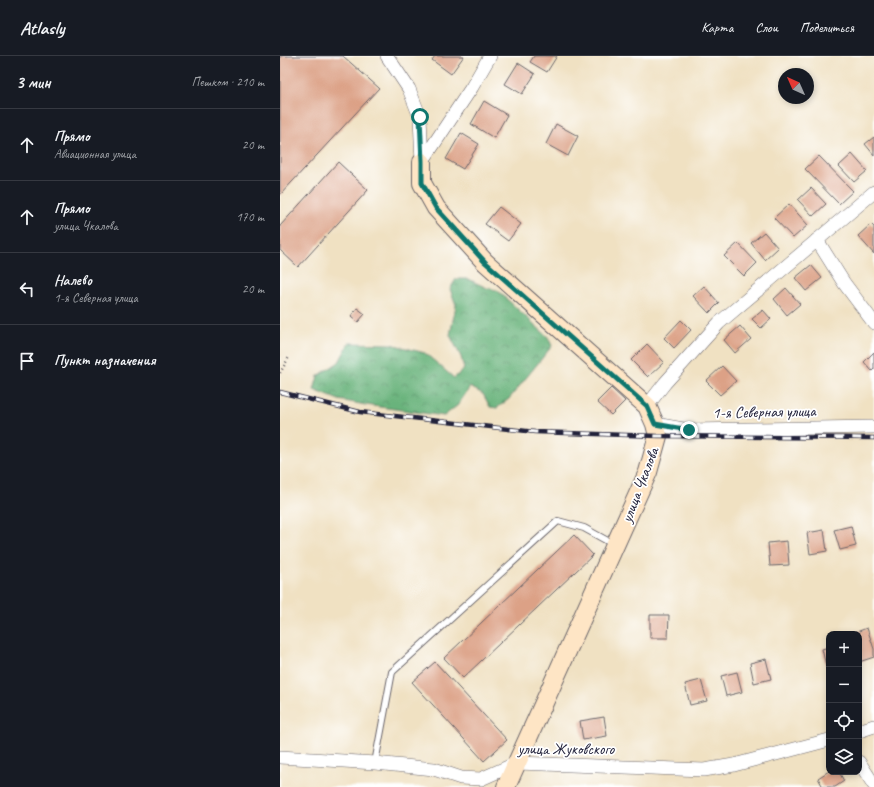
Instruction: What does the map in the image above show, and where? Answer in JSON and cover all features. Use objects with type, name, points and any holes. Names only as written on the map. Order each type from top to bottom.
[{"type":"street","points":[[386,56],[409,89],[420,117],[422,162]]},
{"type":"street","points":[[422,162],[472,87],[490,56]]},
{"type":"street","name":"улица Чкалова","points":[[422,162],[422,183],[436,208],[485,262],[647,406],[655,424],[658,436],[648,472],[616,546],[506,787]]},
{"type":"street","points":[[647,406],[665,383],[718,323],[874,192]]},
{"type":"street","points":[[817,240],[844,284],[874,323]]},
{"type":"street","name":"1-я Северная улица","points":[[655,424],[689,430],[874,428]]},
{"type":"street","points":[[862,730],[874,726]]},
{"type":"street","name":"улица Жуковского","points":[[280,757],[375,763],[434,769],[461,778],[481,779],[517,763],[704,770],[734,765],[826,741]]},
{"type":"street","points":[[862,767],[874,785]]},
{"type":"lane","points":[[375,763],[392,672],[558,521],[584,528],[616,546]]},
{"type":"path","points":[[280,373],[289,357]]},
{"type":"green space","points":[[456,279],[468,279],[487,288],[497,290],[548,337],[552,346],[509,399],[497,408],[490,407],[483,394],[470,387],[458,405],[444,416],[339,400],[314,390],[318,376],[339,362],[349,343],[391,344],[425,353],[454,378],[464,369],[461,357],[450,335],[456,305],[450,289]]},
{"type":"building","points":[[280,56],[343,56],[379,88],[280,195]]},
{"type":"building","points":[[435,56],[464,56],[451,74],[432,60]]},
{"type":"building","points":[[534,56],[557,56],[547,72],[530,62]]},
{"type":"building","points":[[518,63],[535,74],[522,94],[505,84]]},
{"type":"building","points":[[484,101],[507,115],[494,138],[471,124]]},
{"type":"building","points":[[556,124],[578,136],[568,156],[546,144]]},
{"type":"building","points":[[461,133],[479,144],[463,169],[446,159]]},
{"type":"building","points":[[874,137],[874,155],[865,144]]},
{"type":"building","points":[[852,154],[867,171],[854,182],[839,166]]},
{"type":"building","points":[[819,156],[853,191],[839,204],[805,169]]},
{"type":"building","points":[[338,162],[368,190],[298,267],[280,250],[280,226]]},
{"type":"building","points":[[811,188],[826,204],[813,216],[798,200]]},
{"type":"building","points":[[789,204],[808,225],[793,238],[774,218]]},
{"type":"building","points":[[499,207],[521,224],[508,241],[485,224]]},
{"type":"building","points":[[871,224],[874,227],[874,254],[858,236]]},
{"type":"building","points":[[764,232],[778,248],[765,260],[751,243]]},
{"type":"building","points":[[738,243],[757,263],[744,276],[724,256]]},
{"type":"building","points":[[811,265],[822,278],[806,291],[795,278]]},
{"type":"building","points":[[704,286],[719,303],[709,313],[693,296]]},
{"type":"building","points":[[786,288],[800,304],[787,315],[774,299]]},
{"type":"building","points":[[357,308],[365,314],[358,322],[351,316]]},
{"type":"building","points":[[763,310],[771,319],[761,328],[752,319]]},
{"type":"building","points":[[681,320],[691,330],[674,348],[664,338]]},
{"type":"building","points":[[740,326],[751,339],[735,353],[724,340]]},
{"type":"building","points":[[647,344],[664,362],[648,377],[631,360]]},
{"type":"building","points":[[874,352],[874,369],[872,371],[864,362]]},
{"type":"building","points":[[722,366],[736,381],[720,395],[706,381]]},
{"type":"building","points":[[611,388],[625,401],[611,415],[597,402]]},
{"type":"building","points":[[851,526],[856,546],[840,550],[834,530]]},
{"type":"building","points":[[824,530],[827,551],[810,554],[807,533]]},
{"type":"building","points":[[574,535],[593,555],[463,678],[444,658]]},
{"type":"building","points":[[787,541],[789,565],[770,566],[768,543]]},
{"type":"building","points":[[650,615],[669,615],[668,638],[650,638]]},
{"type":"building","points":[[867,628],[874,649],[874,657],[862,661],[862,631],[859,631]]},
{"type":"building","points":[[826,648],[826,666],[822,649]]},
{"type":"building","points":[[766,659],[771,679],[754,683],[750,663]]},
{"type":"building","points":[[435,662],[507,740],[484,761],[412,682]]},
{"type":"building","points":[[737,672],[742,692],[726,696],[721,676]]},
{"type":"building","points":[[701,680],[707,701],[690,705],[685,684]]},
{"type":"building","points":[[604,717],[607,736],[583,740],[580,721]]},
{"type":"building","points":[[826,773],[826,775],[841,775],[844,781],[835,787],[823,787],[818,778]]},
{"type":"railway","points":[[280,392],[360,412],[535,432],[658,436],[874,438]]},
{"type":"route","points":[[420,117],[422,183],[436,208],[485,262],[647,406],[655,424],[689,430]]}]
